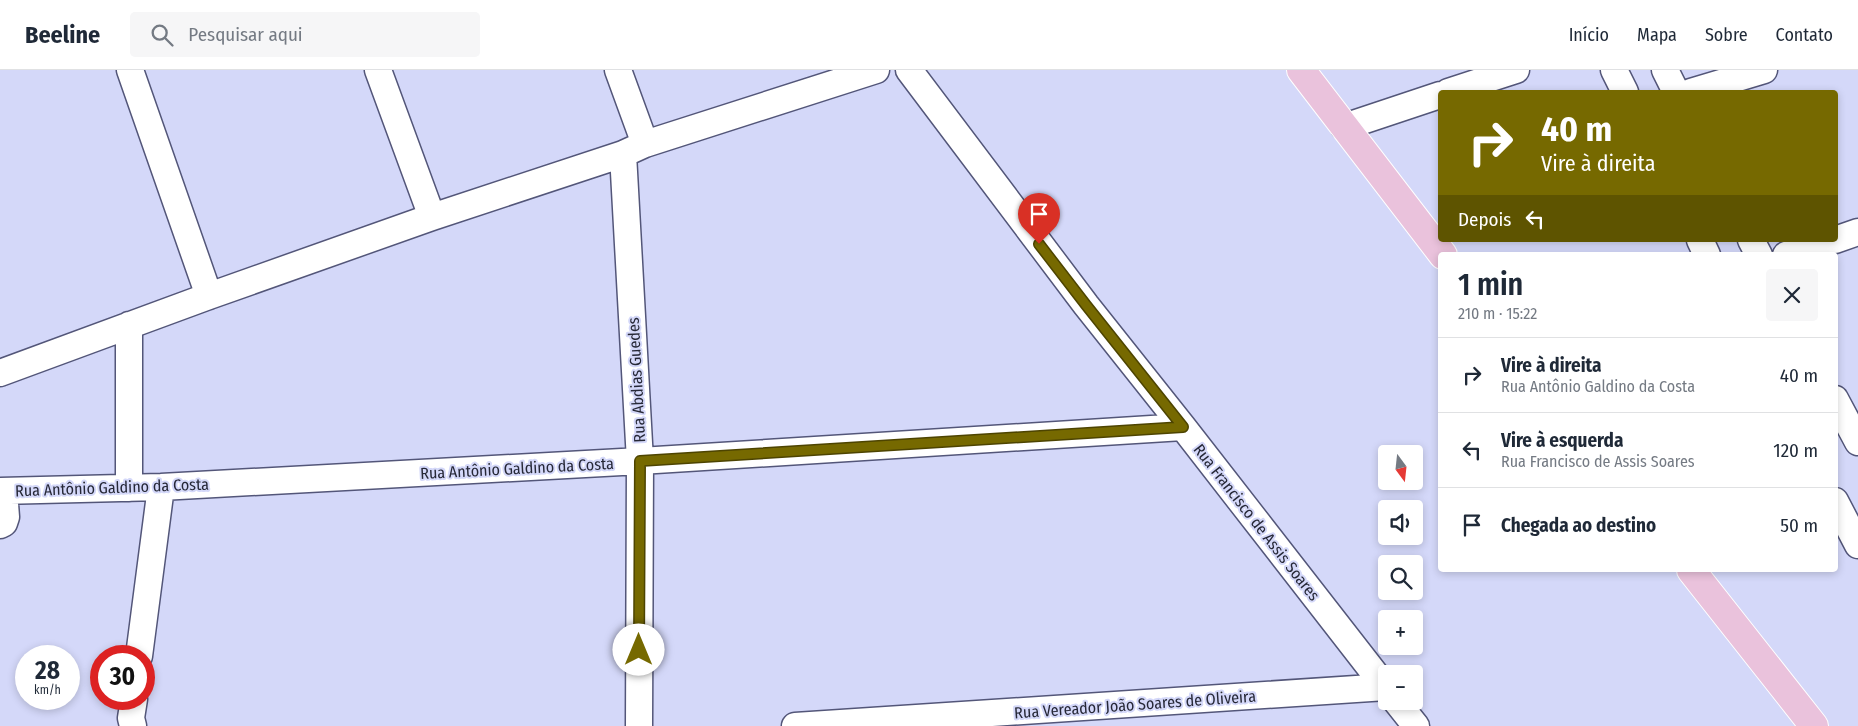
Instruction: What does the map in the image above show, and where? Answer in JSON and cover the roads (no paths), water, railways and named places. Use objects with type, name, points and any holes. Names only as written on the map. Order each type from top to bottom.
[{"type":"main road","points":[[1301,70],[1441,252]]},
{"type":"main road","points":[[1693,572],[1814,726]]},
{"type":"street","points":[[130,70],[209,296]]},
{"type":"street","points":[[378,70],[432,217]]},
{"type":"street","name":"Rua Abdias Guedes","points":[[618,70],[634,149],[640,461],[639,726]]},
{"type":"street","name":"Rua Francisco de Assis Soares","points":[[909,70],[1086,305],[1378,678]]},
{"type":"street","points":[[1454,90],[1516,70]]},
{"type":"street","points":[[1614,70],[1624,90]]},
{"type":"street","points":[[1665,70],[1675,90]]},
{"type":"street","points":[[1699,90],[1764,70]]},
{"type":"street","points":[[0,373],[432,217],[864,72]]},
{"type":"street","points":[[1344,127],[1438,96]]},
{"type":"street","points":[[1838,239],[1858,232]]},
{"type":"street","points":[[1796,252],[1828,242]]},
{"type":"street","points":[[129,325],[129,488]]},
{"type":"street","points":[[1838,405],[1858,442]]},
{"type":"street","name":"Rua Antônio Galdino da Costa","points":[[2,491],[161,488],[640,461],[1183,427]]},
{"type":"street","points":[[140,645],[161,488]]},
{"type":"street","points":[[0,525],[6,517],[2,491]]},
{"type":"street","points":[[1838,506],[1855,531]]},
{"type":"street","name":"Rua Vereador João Soares de Oliveira","points":[[795,726],[1378,693]]},
{"type":"street","points":[[132,710],[131,718],[133,726]]},
{"type":"street","name":"Rua Francisco de Assis Soares","points":[[1403,710],[1416,726]]}]
